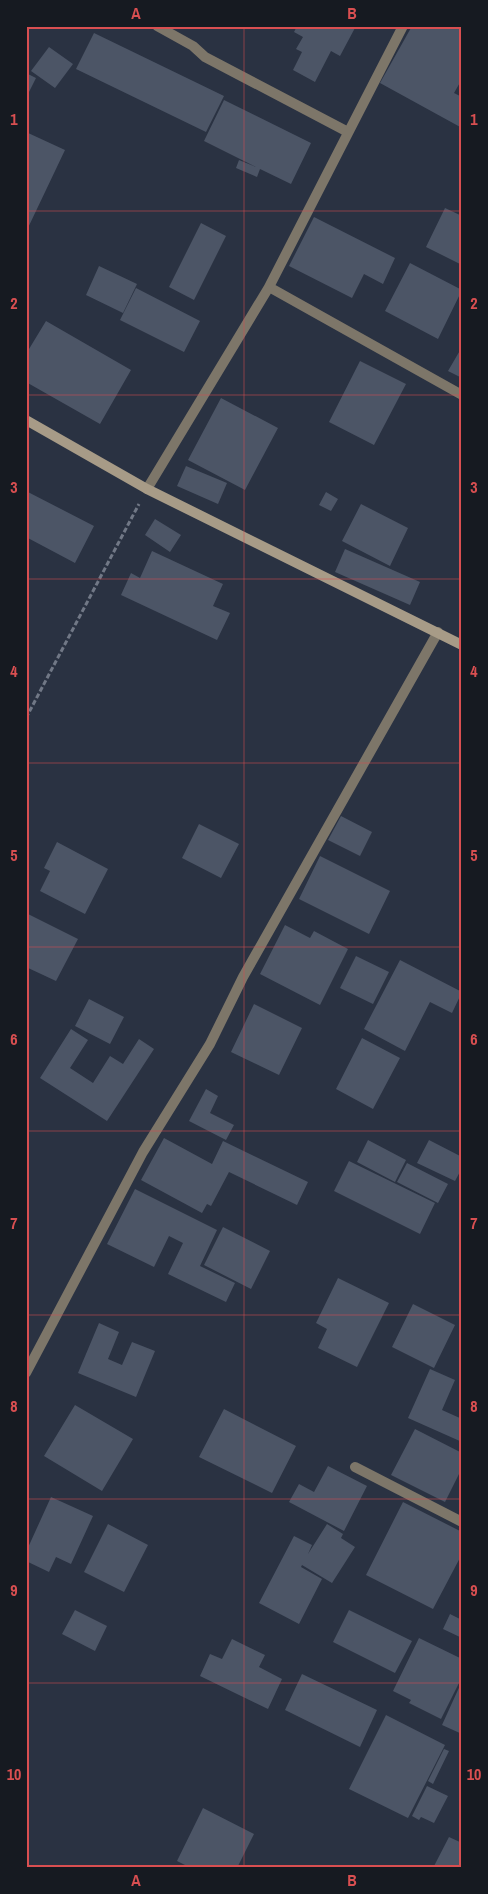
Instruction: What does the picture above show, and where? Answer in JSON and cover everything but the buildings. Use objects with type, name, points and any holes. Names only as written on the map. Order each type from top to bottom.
[{"type":"street","points":[[157,26],[193,46],[205,57],[348,132]]},
{"type":"street","points":[[147,489],[269,287],[403,26]]},
{"type":"street","points":[[269,287],[462,395]]},
{"type":"street","points":[[26,420],[147,489],[462,645]]},
{"type":"street","points":[[26,1372],[143,1152],[210,1044],[244,977],[438,632]]},
{"type":"street","points":[[355,1467],[462,1522]]},
{"type":"path","points":[[26,718],[147,489]]}]
